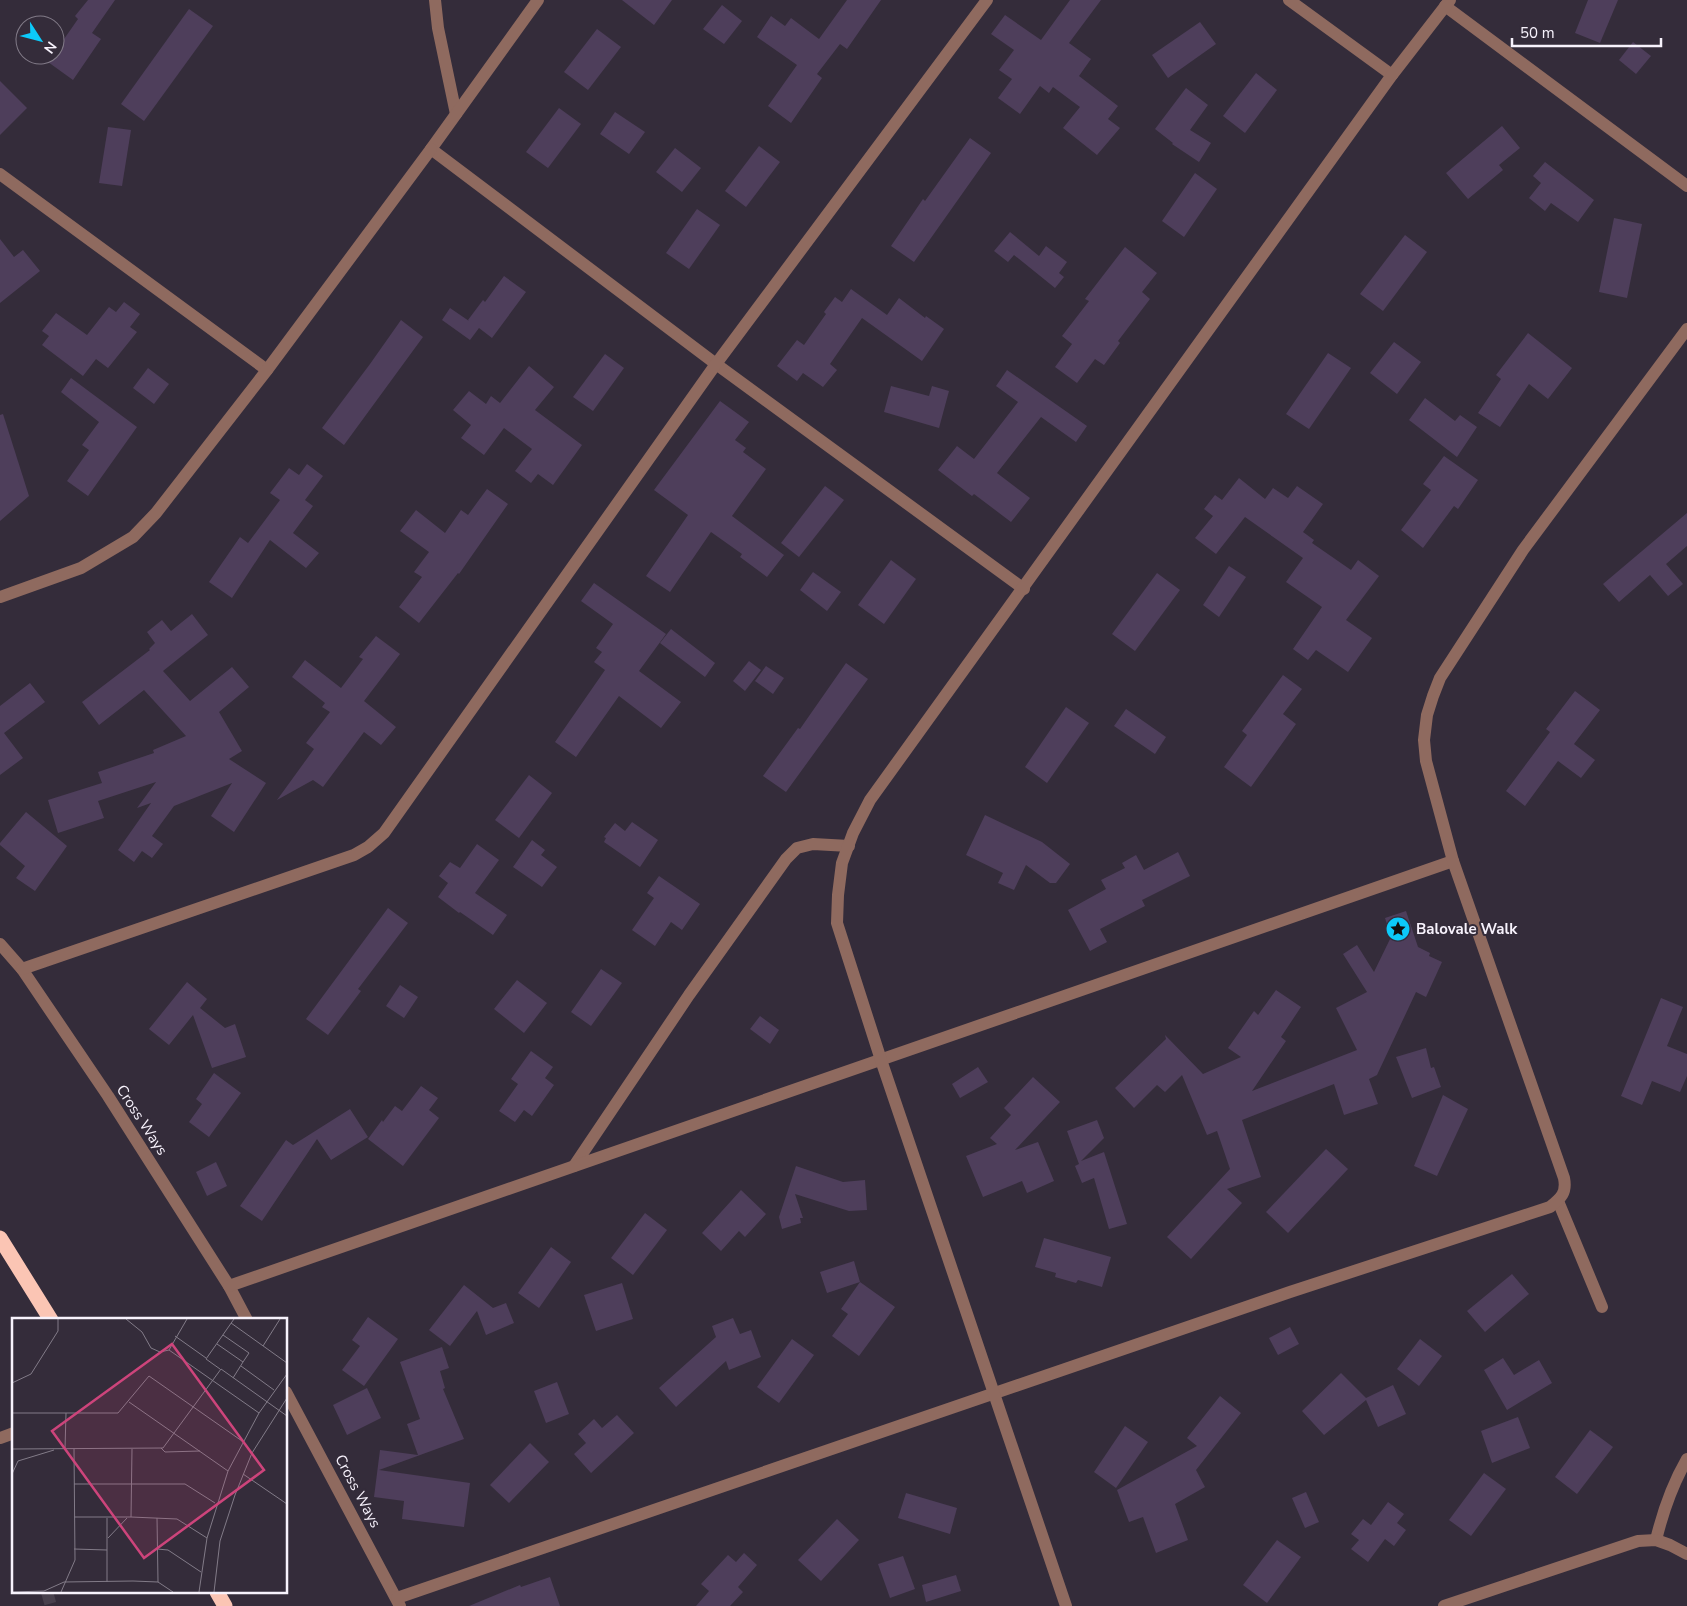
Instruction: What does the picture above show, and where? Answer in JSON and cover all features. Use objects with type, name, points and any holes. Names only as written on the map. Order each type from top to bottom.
[{"type":"highway","points":[[0,1238],[50,1318]]},
{"type":"highway","points":[[218,1594],[225,1606]]},
{"type":"street","points":[[435,0],[438,28],[456,114]]},
{"type":"street","points":[[0,597],[81,568],[133,537],[156,513],[267,370],[431,149],[538,0]]},
{"type":"street","points":[[22,969],[354,854],[368,847],[384,833],[716,364],[987,0]]},
{"type":"street","points":[[1289,0],[1392,75]]},
{"type":"street","points":[[1066,1606],[881,1060],[837,923],[842,864],[854,833],[870,800],[1024,589],[1392,75],[1447,3],[1687,186]]},
{"type":"street","points":[[431,149],[716,364],[1024,589]]},
{"type":"street","points":[[0,174],[267,370]]},
{"type":"street","points":[[399,1602],[1290,1292],[1550,1207],[1558,1201],[1563,1195],[1566,1186],[1564,1178],[1453,861],[1426,761],[1424,740],[1427,715],[1440,678],[1523,550],[1687,329]]},
{"type":"street","points":[[574,1166],[689,995],[786,859],[798,848],[813,844],[849,846]]},
{"type":"street","points":[[229,1286],[1453,861]]},
{"type":"street","name":"Cross Ways","points":[[0,944],[22,969],[108,1096],[229,1286],[246,1318]]},
{"type":"street","points":[[1558,1201],[1602,1307]]},
{"type":"street","name":"Cross Ways","points":[[288,1396],[399,1602]]},
{"type":"street","points":[[0,1438],[12,1434]]},
{"type":"street","points":[[1656,1540],[1662,1514],[1687,1459]]},
{"type":"street","points":[[1444,1606],[1638,1542],[1656,1540],[1687,1554]]},
{"type":"building","points":[[88,0],[115,0],[92,33],[101,39],[73,80],[52,65],[65,65],[65,38],[78,19],[75,16]]},
{"type":"building","points":[[622,0],[672,0],[654,25]]},
{"type":"building","points":[[847,0],[881,0],[847,49],[840,44],[817,74],[822,78],[791,123],[768,106],[797,65],[757,37],[771,16],[785,26],[791,18],[819,39]]},
{"type":"building","points":[[1070,0],[1101,0],[1069,43],[1091,59],[1079,76],[1118,106],[1108,119],[1120,128],[1097,155],[1063,128],[1080,107],[1053,87],[1049,93],[1040,86],[1020,114],[998,98],[1012,79],[999,70],[1014,50],[991,34],[1005,15],[1041,40]]},
{"type":"building","points":[[1588,0],[1618,0],[1600,43],[1575,33]]},
{"type":"building","points":[[722,5],[742,21],[724,44],[703,29]]},
{"type":"building","points":[[189,9],[213,26],[144,121],[121,104]]},
{"type":"building","points":[[1200,22],[1216,44],[1168,78],[1152,55]]},
{"type":"building","points":[[597,29],[621,47],[588,90],[564,72]]},
{"type":"building","points":[[1633,42],[1651,56],[1636,74],[1619,60]]},
{"type":"building","points":[[1256,73],[1277,90],[1245,133],[1223,116]]},
{"type":"building","points":[[0,81],[27,108],[0,135]]},
{"type":"building","points":[[1186,88],[1208,105],[1190,130],[1211,143],[1199,162],[1172,144],[1155,129]]},
{"type":"building","points":[[559,108],[581,124],[548,168],[526,152]]},
{"type":"building","points":[[615,112],[645,132],[629,154],[600,134]]},
{"type":"building","points":[[1502,126],[1520,148],[1499,165],[1503,170],[1468,199],[1446,173]]},
{"type":"building","points":[[108,127],[131,130],[122,186],[99,183]]},
{"type":"building","points":[[970,138],[991,153],[914,262],[891,246],[923,199],[925,201]]},
{"type":"building","points":[[759,146],[780,162],[746,207],[725,191]]},
{"type":"building","points":[[675,148],[701,168],[682,192],[656,172]]},
{"type":"building","points":[[1545,162],[1594,200],[1578,222],[1551,203],[1545,211],[1529,198],[1541,183],[1533,176]]},
{"type":"building","points":[[1195,173],[1217,189],[1184,237],[1162,221]]},
{"type":"building","points":[[697,209],[720,225],[689,269],[666,253]]},
{"type":"building","points":[[1614,218],[1642,224],[1627,298],[1599,292]]},
{"type":"building","points":[[1010,232],[1039,256],[1046,246],[1067,262],[1059,273],[1064,277],[1055,288],[1014,255],[1008,262],[994,251]]},
{"type":"building","points":[[1405,235],[1427,252],[1383,311],[1360,294]]},
{"type":"building","points":[[0,239],[14,257],[23,250],[40,271],[0,303]]},
{"type":"building","points":[[1125,247],[1157,273],[1142,292],[1150,299],[1118,341],[1120,343],[1104,365],[1095,359],[1077,383],[1055,367],[1072,344],[1062,336],[1089,301],[1085,299]]},
{"type":"building","points":[[504,276],[526,292],[492,338],[479,328],[470,340],[442,320],[450,308],[469,321],[483,300],[485,302]]},
{"type":"building","points":[[851,289],[887,315],[899,298],[925,318],[926,316],[944,329],[922,361],[862,318],[830,364],[837,370],[823,387],[803,373],[797,381],[777,366],[797,340],[804,345],[826,314],[824,312],[835,297],[842,302]]},
{"type":"building","points":[[124,302],[140,314],[130,327],[137,332],[108,368],[96,359],[83,376],[42,345],[49,336],[42,331],[56,313],[87,335],[109,307],[116,312]]},
{"type":"building","points":[[401,320],[423,337],[344,445],[322,428]]},
{"type":"building","points":[[1528,333],[1572,368],[1548,399],[1529,384],[1500,427],[1478,413],[1501,379],[1496,375]]},
{"type":"building","points":[[1394,342],[1421,362],[1397,394],[1370,373]]},
{"type":"building","points":[[1328,353],[1351,368],[1309,429],[1286,414]]},
{"type":"building","points":[[605,354],[624,368],[593,411],[573,397]]},
{"type":"building","points":[[529,366],[554,387],[535,410],[582,445],[553,485],[538,474],[531,483],[515,471],[532,449],[504,428],[484,455],[461,438],[471,425],[453,410],[469,391],[486,404],[491,396],[500,403]]},
{"type":"building","points":[[148,368],[169,384],[154,404],[133,388]]},
{"type":"building","points":[[1007,370],[1087,426],[1076,442],[1041,417],[997,473],[1030,498],[1011,522],[938,470],[957,446],[974,459],[1018,402],[996,386]]},
{"type":"building","points":[[71,378],[137,427],[88,496],[67,481],[89,450],[82,445],[99,422],[61,392]]},
{"type":"building","points":[[891,386],[929,396],[932,386],[949,391],[939,428],[884,412]]},
{"type":"building","points":[[1425,398],[1455,421],[1460,415],[1477,427],[1457,457],[1409,420]]},
{"type":"building","points":[[720,401],[749,422],[735,440],[746,448],[743,452],[766,469],[732,516],[784,555],[767,577],[740,557],[742,554],[711,532],[670,592],[646,576],[688,515],[654,490]]},
{"type":"building","points":[[3,414],[29,496],[0,521],[0,415]]},
{"type":"building","points":[[1444,456],[1478,480],[1458,509],[1454,506],[1423,548],[1401,530],[1431,490],[1423,484]]},
{"type":"building","points":[[307,464],[323,476],[305,500],[313,506],[293,533],[319,553],[306,568],[270,540],[232,598],[209,582],[240,537],[248,543],[280,500],[270,493],[289,468],[299,475]]},
{"type":"building","points":[[1239,478],[1265,499],[1273,488],[1288,498],[1297,486],[1323,504],[1303,532],[1314,540],[1312,543],[1351,570],[1358,560],[1379,576],[1346,620],[1372,638],[1348,672],[1316,650],[1308,660],[1293,649],[1322,607],[1286,582],[1303,558],[1245,517],[1216,554],[1195,538],[1213,516],[1204,509],[1215,495],[1222,500]]},
{"type":"building","points":[[825,486],[844,500],[799,557],[781,543]]},
{"type":"building","points":[[487,489],[508,504],[459,574],[419,623],[399,607],[422,577],[414,572],[429,552],[400,531],[416,510],[445,533],[461,510],[468,515]]},
{"type":"building","points":[[1687,513],[1687,546],[1666,564],[1683,584],[1668,596],[1650,575],[1619,602],[1603,584]]},
{"type":"building","points":[[891,560],[916,579],[884,624],[858,605]]},
{"type":"building","points":[[1229,566],[1246,577],[1219,617],[1203,605]]},
{"type":"building","points":[[813,572],[841,592],[827,611],[800,590]]},
{"type":"building","points":[[1157,573],[1180,590],[1135,651],[1112,634]]},
{"type":"building","points":[[594,583],[666,634],[639,671],[681,702],[661,728],[619,696],[576,757],[555,742],[605,670],[594,662],[602,652],[596,648],[613,624],[581,601]]},
{"type":"building","points":[[192,614],[208,635],[163,671],[190,701],[232,667],[249,687],[219,712],[242,751],[229,759],[266,783],[234,832],[211,816],[232,783],[174,806],[152,836],[163,844],[152,858],[142,851],[134,862],[118,850],[151,803],[137,808],[156,782],[98,801],[104,818],[58,833],[48,800],[102,783],[98,772],[154,753],[153,750],[186,736],[144,690],[99,725],[82,702],[150,650],[155,643],[147,632],[162,620],[171,631]]},
{"type":"building","points":[[671,629],[715,663],[705,677],[660,643]]},
{"type":"building","points":[[376,636],[400,654],[364,701],[396,727],[381,745],[364,732],[323,787],[313,780],[277,800],[314,749],[306,743],[330,712],[322,707],[325,703],[292,677],[305,660],[341,688],[363,659],[359,657]]},
{"type":"building","points":[[749,661],[761,670],[745,691],[733,681]]},
{"type":"building","points":[[846,663],[868,679],[786,792],[763,776],[798,728],[800,729]]},
{"type":"building","points":[[766,666],[784,678],[773,694],[755,681]]},
{"type":"building","points":[[1283,675],[1302,689],[1283,714],[1296,724],[1251,787],[1224,767],[1247,735],[1242,731]]},
{"type":"building","points":[[30,683],[45,702],[4,733],[23,758],[0,775],[0,706]]},
{"type":"building","points":[[1575,691],[1600,710],[1574,744],[1595,760],[1581,778],[1558,761],[1525,806],[1506,791],[1550,732],[1546,729]]},
{"type":"building","points":[[1066,707],[1089,723],[1047,783],[1025,767]]},
{"type":"building","points":[[1126,709],[1166,737],[1155,754],[1114,726]]},
{"type":"building","points":[[529,775],[552,793],[519,838],[495,820]]},
{"type":"building","points":[[26,812],[67,846],[35,891],[16,878],[25,866],[0,845]]},
{"type":"building","points":[[985,815],[1042,842],[1070,864],[1056,883],[1050,883],[1026,865],[1014,890],[998,883],[1003,873],[966,855]]},
{"type":"building","points":[[632,822],[658,840],[640,867],[604,842],[606,838],[604,837],[615,823],[625,831]]},
{"type":"building","points":[[532,840],[545,850],[541,855],[557,867],[542,887],[513,867]]},
{"type":"building","points":[[477,844],[499,860],[475,893],[507,915],[493,935],[438,897],[448,883],[439,876],[450,862],[460,868]]},
{"type":"building","points":[[1178,852],[1190,876],[1142,900],[1145,906],[1100,929],[1107,942],[1090,951],[1068,910],[1106,889],[1101,880],[1125,868],[1122,863],[1136,855],[1144,870]]},
{"type":"building","points":[[659,876],[700,904],[682,930],[671,922],[655,946],[632,930],[654,898],[647,893]]},
{"type":"building","points":[[388,908],[408,923],[358,989],[361,991],[328,1035],[306,1019]]},
{"type":"building","points":[[1406,911],[1418,947],[1430,953],[1429,956],[1442,962],[1426,997],[1416,992],[1377,1075],[1369,1079],[1378,1104],[1344,1115],[1334,1084],[1242,1120],[1261,1177],[1227,1189],[1242,1203],[1191,1259],[1167,1237],[1230,1169],[1217,1131],[1207,1135],[1182,1075],[1165,1092],[1157,1085],[1134,1108],[1115,1088],[1166,1039],[1165,1035],[1203,1074],[1241,1057],[1228,1048],[1254,1011],[1258,1015],[1276,990],[1301,1007],[1281,1037],[1286,1041],[1252,1091],[1357,1050],[1336,1008],[1367,992],[1343,954],[1357,945],[1374,972],[1391,937],[1385,918]]},
{"type":"building","points":[[601,969],[622,983],[591,1026],[571,1012]]},
{"type":"building","points":[[517,980],[547,1003],[524,1033],[494,1009]]},
{"type":"building","points":[[187,982],[207,999],[200,1008],[225,1028],[235,1024],[246,1057],[212,1068],[193,1015],[169,1045],[149,1029]]},
{"type":"building","points":[[400,985],[418,997],[404,1018],[386,1006]]},
{"type":"building","points":[[1661,998],[1683,1007],[1667,1046],[1687,1054],[1687,1076],[1680,1092],[1652,1081],[1642,1105],[1621,1096]]},
{"type":"building","points":[[760,1016],[779,1030],[770,1044],[750,1029]]},
{"type":"building","points":[[1426,1048],[1431,1068],[1434,1067],[1441,1087],[1412,1098],[1396,1057]]},
{"type":"building","points":[[531,1051],[553,1067],[545,1078],[554,1085],[532,1116],[524,1110],[515,1122],[499,1111],[518,1084],[511,1079]]},
{"type":"building","points":[[978,1067],[988,1082],[960,1098],[952,1084]]},
{"type":"building","points":[[214,1073],[241,1093],[209,1137],[189,1122],[202,1104],[196,1099]]},
{"type":"building","points":[[1033,1077],[1060,1102],[1015,1150],[1038,1142],[1054,1181],[1027,1193],[1022,1181],[983,1197],[966,1156],[997,1144],[990,1138],[1011,1115],[1004,1108]]},
{"type":"building","points":[[421,1086],[438,1098],[429,1110],[439,1118],[403,1166],[368,1139],[395,1106],[402,1111]]},
{"type":"building","points":[[1443,1095],[1468,1109],[1437,1176],[1414,1166]]},
{"type":"building","points":[[350,1109],[368,1137],[331,1160],[317,1139],[262,1221],[240,1206],[286,1140],[293,1145]]},
{"type":"building","points":[[1097,1120],[1104,1138],[1081,1161],[1104,1152],[1127,1224],[1109,1229],[1094,1178],[1082,1183],[1075,1166],[1079,1164],[1067,1131]]},
{"type":"building","points":[[1326,1149],[1348,1169],[1288,1233],[1266,1212]]},
{"type":"building","points":[[216,1162],[227,1186],[207,1196],[196,1172]]},
{"type":"building","points":[[796,1166],[843,1182],[865,1180],[867,1210],[849,1211],[795,1194],[803,1218],[800,1218],[801,1223],[782,1229],[779,1217]]},
{"type":"building","points":[[741,1190],[766,1214],[745,1237],[739,1231],[721,1251],[702,1233]]},
{"type":"building","points":[[645,1213],[667,1230],[633,1275],[611,1258]]},
{"type":"building","points":[[1044,1238],[1111,1257],[1102,1287],[1078,1280],[1076,1283],[1055,1277],[1056,1273],[1035,1267]]},
{"type":"building","points":[[551,1247],[571,1262],[539,1308],[518,1293]]},
{"type":"building","points":[[854,1261],[860,1282],[827,1293],[820,1272]]},
{"type":"building","points":[[1512,1274],[1529,1294],[1485,1332],[1467,1311]]},
{"type":"building","points":[[860,1282],[895,1307],[859,1356],[832,1336],[848,1314],[841,1309]]},
{"type":"building","points":[[622,1283],[633,1319],[596,1331],[584,1295]]},
{"type":"building","points":[[464,1285],[493,1308],[506,1303],[514,1323],[486,1335],[477,1311],[450,1346],[429,1330]]},
{"type":"building","points":[[368,1317],[398,1339],[364,1386],[342,1370],[360,1346],[352,1340]]},
{"type":"building","points":[[733,1318],[740,1334],[751,1330],[761,1357],[729,1370],[726,1361],[676,1407],[659,1388],[716,1337],[712,1326]]},
{"type":"building","points":[[1290,1327],[1299,1344],[1278,1355],[1269,1338]]},
{"type":"building","points":[[792,1339],[814,1355],[779,1403],[757,1387]]},
{"type":"building","points":[[1420,1339],[1442,1356],[1419,1386],[1397,1369]]},
{"type":"building","points":[[442,1347],[449,1368],[440,1371],[445,1388],[443,1389],[464,1439],[379,1470],[470,1483],[464,1527],[402,1519],[404,1501],[374,1497],[380,1450],[418,1455],[407,1424],[420,1419],[400,1362]]},
{"type":"building","points":[[1503,1358],[1514,1375],[1539,1360],[1552,1383],[1507,1410],[1484,1370]]},
{"type":"building","points":[[1341,1373],[1366,1398],[1393,1385],[1406,1414],[1378,1427],[1366,1400],[1324,1435],[1302,1411]]},
{"type":"building","points":[[557,1382],[569,1414],[546,1423],[534,1391]]},
{"type":"building","points":[[367,1388],[381,1418],[347,1435],[333,1405]]},
{"type":"building","points":[[1220,1396],[1241,1413],[1196,1470],[1205,1487],[1175,1504],[1188,1540],[1156,1553],[1143,1517],[1129,1522],[1117,1490],[1197,1446],[1187,1438]]},
{"type":"building","points":[[617,1415],[634,1433],[591,1473],[574,1454],[586,1443],[578,1434],[594,1419],[602,1428]]},
{"type":"building","points":[[1518,1417],[1530,1448],[1492,1463],[1481,1431]]},
{"type":"building","points":[[1125,1426],[1148,1442],[1116,1488],[1094,1472]]},
{"type":"building","points":[[1590,1430],[1613,1447],[1577,1494],[1555,1477]]},
{"type":"building","points":[[530,1443],[549,1462],[509,1503],[490,1485]]},
{"type":"building","points":[[1484,1473],[1506,1489],[1471,1536],[1449,1520]]},
{"type":"building","points":[[1306,1492],[1319,1522],[1305,1528],[1292,1498]]},
{"type":"building","points":[[906,1493],[957,1508],[950,1534],[898,1518]]},
{"type":"building","points":[[1388,1502],[1404,1514],[1397,1523],[1406,1530],[1394,1546],[1385,1539],[1368,1562],[1351,1549],[1359,1540],[1351,1534],[1363,1519],[1371,1525]]},
{"type":"building","points":[[837,1519],[859,1540],[821,1581],[798,1560]]},
{"type":"building","points":[[1277,1540],[1301,1557],[1267,1603],[1243,1585]]},
{"type":"building","points":[[744,1553],[757,1565],[738,1587],[743,1592],[730,1606],[696,1606],[709,1591],[701,1584],[728,1555],[736,1562]]},
{"type":"building","points":[[903,1556],[915,1589],[890,1598],[878,1564]]},
{"type":"building","points":[[956,1575],[961,1591],[926,1602],[922,1585]]},
{"type":"building","points":[[550,1577],[560,1606],[469,1606],[520,1585],[521,1587]]},
{"type":"tunnel","points":[[48,1594],[51,1606]]},
{"type":"place","name":"Balovale Walk","points":[[1398,929]]}]
